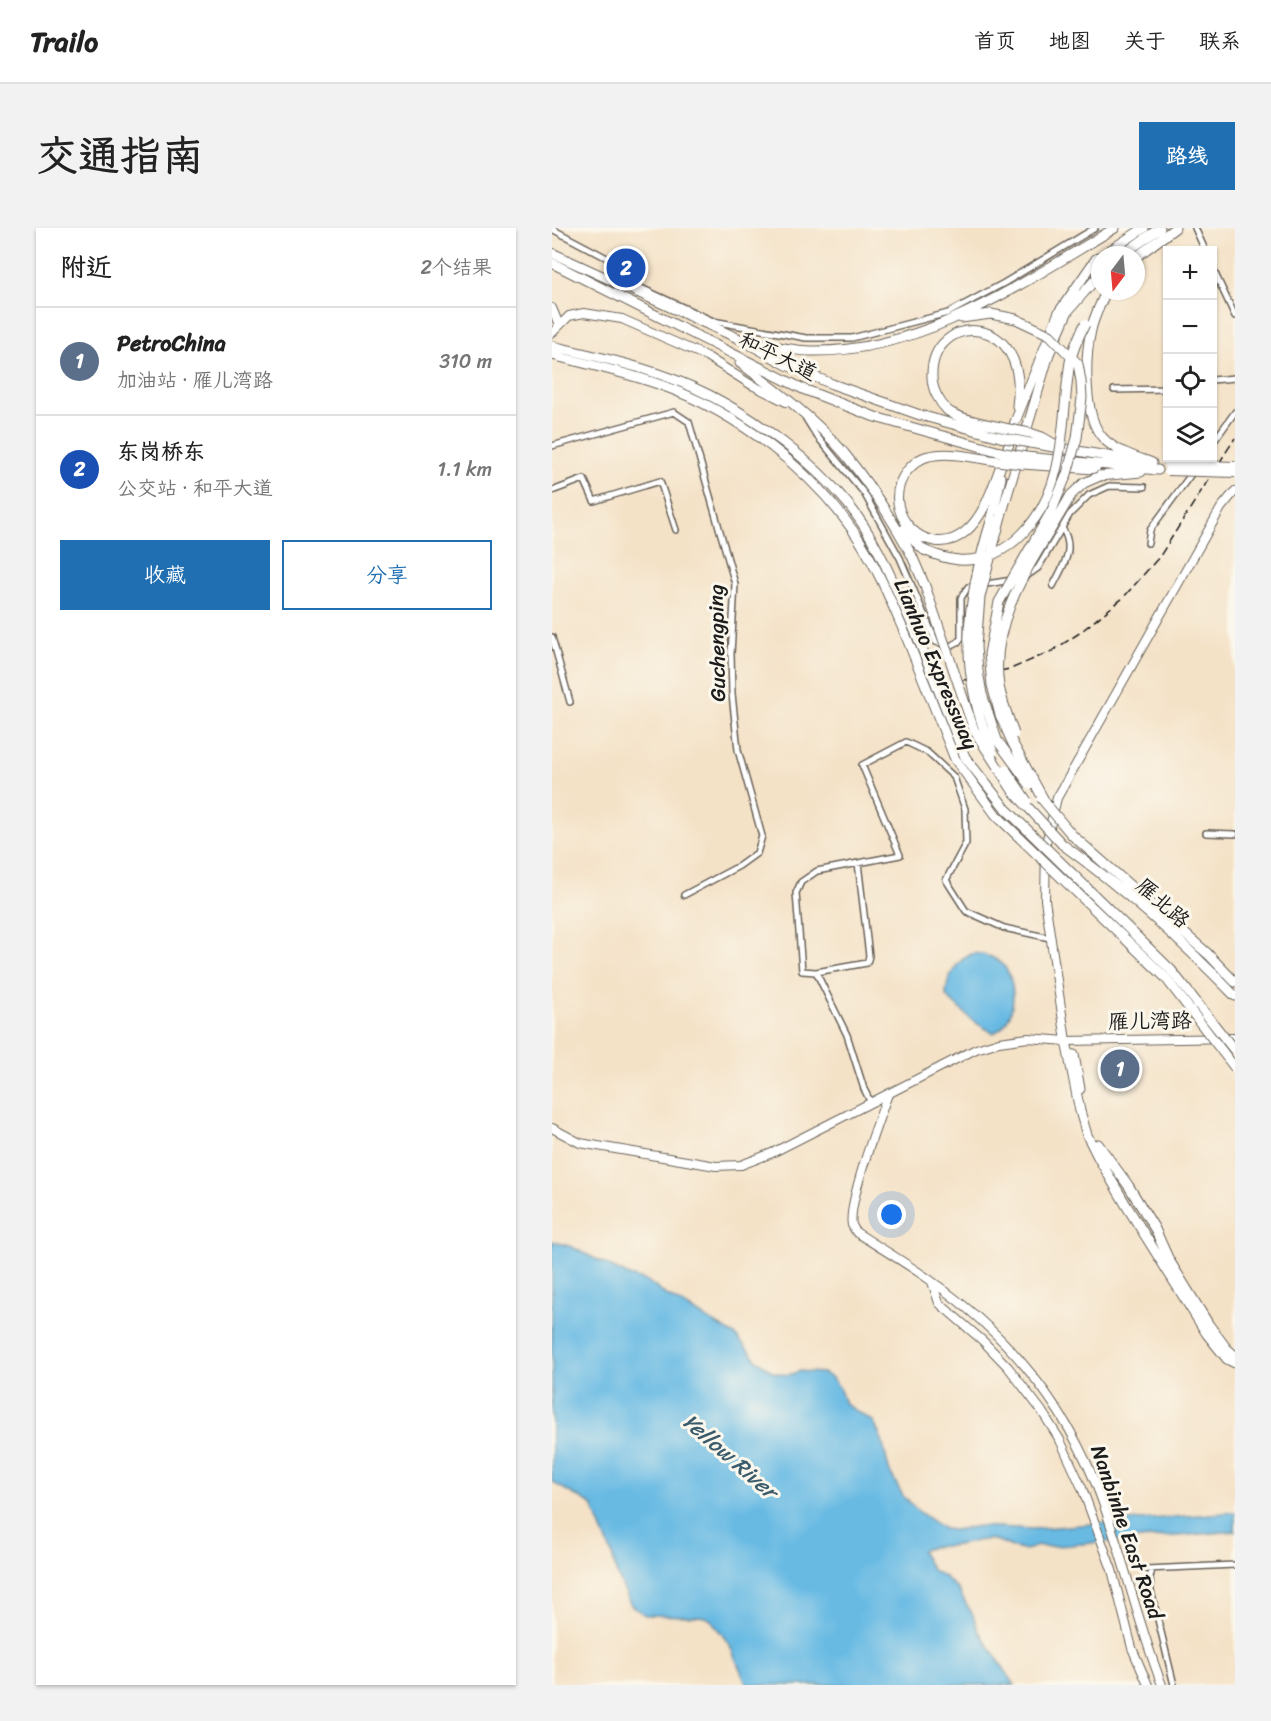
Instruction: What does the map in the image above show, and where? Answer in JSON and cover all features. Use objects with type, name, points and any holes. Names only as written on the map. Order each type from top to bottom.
[{"type":"highway","points":[[744,341],[807,351],[860,348],[904,337],[950,320],[993,300],[1115,228]]},
{"type":"highway","points":[[1116,246],[1144,228]]},
{"type":"highway","points":[[1135,246],[1160,228]]},
{"type":"highway","points":[[1145,250],[1175,228]]},
{"type":"highway","name":"和平大道","points":[[552,253],[744,341],[787,365],[871,399],[920,415],[1002,432]]},
{"type":"highway","name":"和平大道","points":[[552,263],[803,389],[875,417],[1001,454]]},
{"type":"highway","points":[[1091,267],[1059,312],[1001,454],[984,507],[966,531],[946,540],[934,540],[914,532],[900,516],[897,487],[916,461],[927,456],[1001,454],[1024,461],[1083,469],[1162,467]]},
{"type":"highway","points":[[1045,802],[997,740],[982,694],[976,647],[980,597],[997,517],[1049,354],[1068,311],[1091,284]]},
{"type":"highway","points":[[896,525],[924,550],[941,557],[958,560],[991,555],[1002,550],[1023,534],[1038,513],[1056,473],[1074,346],[1101,300]]},
{"type":"highway","points":[[950,320],[991,314],[1016,319],[1050,335],[1078,364],[1082,381],[1077,438],[1067,474],[1052,510],[999,602],[989,654],[992,685],[1000,715],[1045,802]]},
{"type":"highway","points":[[1088,325],[1089,412],[1102,437],[1113,446],[1162,467]]},
{"type":"highway","points":[[1015,422],[1020,391],[1015,360],[1010,350],[1001,341],[974,330],[954,336],[939,348],[934,357],[932,381],[939,401],[948,411],[1002,432],[1030,438],[1042,437],[1059,446],[1162,467]]},
{"type":"highway","name":"Lianhuo Expressway","points":[[552,346],[661,375],[708,395],[748,419],[790,449],[824,478],[849,505],[868,533],[886,567],[956,759],[996,815],[1165,977],[1235,1068]]},
{"type":"highway","points":[[722,349],[794,405],[843,452],[896,525],[925,586],[974,730],[1013,791],[1041,822]]},
{"type":"highway","name":"Lianhuo Expressway","points":[[552,356],[659,384],[705,404],[745,428],[816,484],[860,540],[911,635],[965,756],[1006,809],[1171,970],[1235,1052]]},
{"type":"highway","points":[[1001,454],[997,517],[981,553],[970,611],[969,667],[974,694],[992,751],[1041,822]]},
{"type":"highway","points":[[1045,802],[1017,742],[999,685],[998,654],[1002,630],[1012,598],[1071,495],[1084,483],[1100,476],[1162,467]]},
{"type":"highway","name":"雁北路","points":[[1045,802],[1072,835],[1208,954],[1235,982]]},
{"type":"highway","name":"雁北路","points":[[1041,822],[1062,844],[1100,872],[1201,960],[1235,996]]},
{"type":"highway","points":[[1069,1041],[1084,1110],[1095,1139],[1128,1185],[1155,1229],[1169,1260],[1209,1325],[1235,1356]]},
{"type":"highway","points":[[1069,1041],[1080,1111],[1087,1135],[1098,1157],[1208,1334],[1227,1359],[1235,1363]]},
{"type":"main road","points":[[552,308],[559,326]]},
{"type":"main road","points":[[552,333],[569,316],[584,313],[622,319],[706,356],[750,384],[794,405]]},
{"type":"main road","points":[[1162,467],[1235,466]]},
{"type":"main road","points":[[1162,467],[1235,473]]},
{"type":"main road","points":[[1069,1041],[1063,1022],[1045,900],[1046,843],[1056,798],[1221,508],[1235,491]]},
{"type":"main road","name":"雁儿湾路","points":[[552,1128],[580,1143],[716,1166],[741,1165],[772,1153],[976,1049],[999,1042],[1028,1038],[1069,1041],[1235,1038]]},
{"type":"main road","name":"Nanbinhe East Road","points":[[888,1094],[865,1161],[852,1226],[857,1233],[931,1280],[992,1331],[1030,1372],[1063,1418],[1081,1450],[1095,1484],[1162,1685]]},
{"type":"main road","name":"Nanbinhe East Road","points":[[931,1280],[939,1303],[983,1341],[1020,1380],[1051,1425],[1083,1488],[1112,1570],[1132,1648],[1148,1685]]},
{"type":"street","points":[[552,229],[607,258],[612,266],[613,282],[630,283],[712,321],[806,338],[852,338],[948,313],[1004,283],[1095,228]]},
{"type":"street","points":[[1195,228],[1203,246]]},
{"type":"street","points":[[1217,278],[1235,316]]},
{"type":"street","points":[[806,338],[807,351]]},
{"type":"street","points":[[1217,380],[1235,378]]},
{"type":"street","points":[[1114,390],[1163,389]]},
{"type":"street","name":"Guchengping","points":[[552,446],[674,412],[689,422],[735,584],[731,654],[732,694],[738,750],[762,836],[757,853],[739,866],[684,895]]},
{"type":"street","points":[[1217,437],[1235,412]]},
{"type":"street","points":[[803,415],[816,435],[864,493],[900,558],[936,642],[940,645],[950,646],[961,638],[961,598],[964,590],[972,585],[1027,578],[1038,568],[1070,514],[1089,495],[1109,486],[1144,487]]},
{"type":"street","points":[[1148,543],[1150,530],[1200,462]]},
{"type":"street","points":[[552,491],[584,479],[594,501],[660,481],[676,530]]},
{"type":"street","points":[[1053,586],[1069,550],[1069,542],[1062,528]]},
{"type":"street","points":[[552,637],[570,702]]},
{"type":"street","points":[[858,863],[870,956],[867,963],[816,972],[802,971],[796,893],[801,882],[817,871],[858,863],[900,855],[862,765],[906,742],[927,752],[954,777],[965,809],[966,843],[946,880],[966,911],[1004,928],[1050,938]]},
{"type":"street","points":[[1206,833],[1235,834]]},
{"type":"street","points":[[816,972],[847,1035],[864,1089],[872,1102]]},
{"type":"street","points":[[1174,1685],[1151,1591],[1149,1569],[1235,1565]]},
{"type":"water","points":[[974,953],[988,956],[1001,963],[1011,980],[1013,1001],[1011,1012],[1001,1028],[993,1033],[973,1021],[946,996],[950,976],[962,960]]},
{"type":"water","name":"Yellow River","points":[[552,1241],[572,1247],[629,1276],[647,1281],[663,1293],[735,1335],[757,1360],[773,1372],[788,1375],[801,1371],[823,1373],[831,1377],[839,1387],[845,1404],[873,1421],[882,1440],[889,1470],[903,1496],[918,1511],[944,1529],[980,1526],[1033,1529],[1235,1512],[1235,1531],[1045,1547],[1037,1545],[1026,1550],[984,1539],[921,1551],[932,1570],[945,1577],[958,1590],[973,1615],[978,1630],[1015,1685],[747,1685],[729,1644],[712,1621],[706,1617],[696,1616],[645,1615],[631,1605],[616,1572],[612,1554],[592,1505],[552,1482]]},
{"type":"railway","points":[[960,681],[1013,668],[1052,651],[1078,634],[1123,598],[1160,556],[1235,438]]},
{"type":"place","name":"东岗桥东","points":[[626,268]]},
{"type":"place","name":"PetroChina","points":[[1120,1069]]}]
